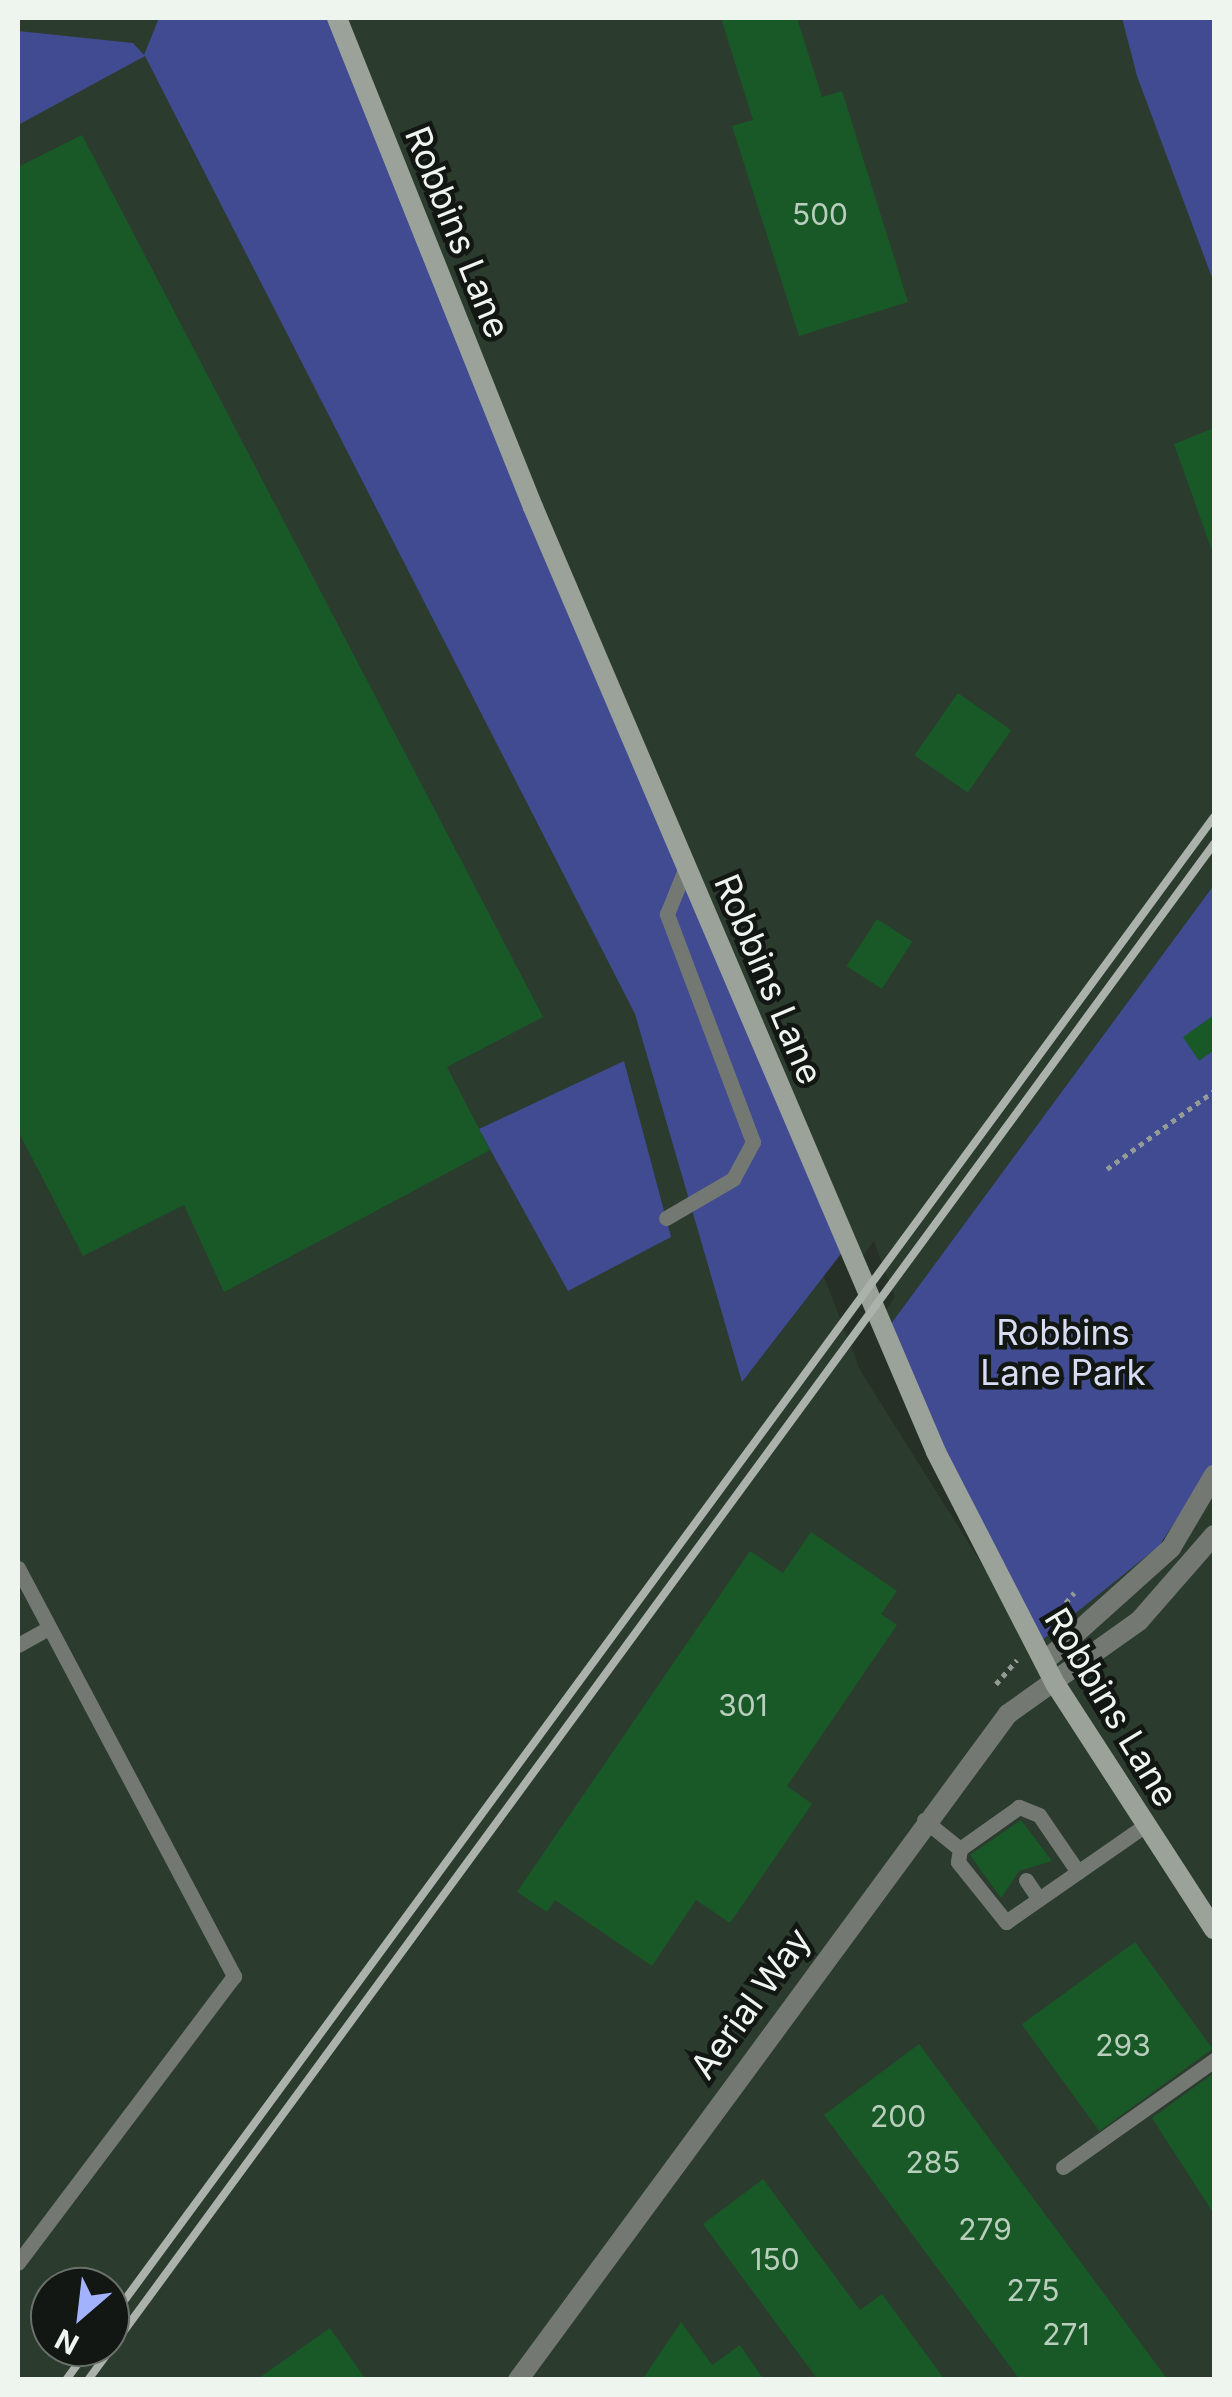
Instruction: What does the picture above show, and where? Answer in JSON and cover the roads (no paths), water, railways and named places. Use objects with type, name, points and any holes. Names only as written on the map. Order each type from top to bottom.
[{"type":"street","name":"Robbins Lane","points":[[337,18],[686,866],[936,1452],[1056,1686],[1214,1929]]},
{"type":"street","points":[[1044,1662],[1171,1548],[1214,1475]]},
{"type":"street","name":"Aerial Way","points":[[518,2380],[924,1820],[1008,1714],[1056,1686],[1140,1621],[1214,1535]]},
{"type":"lane","points":[[666,1218],[733,1179],[753,1142],[666,914],[686,866]]},
{"type":"lane","points":[[18,1568],[234,1976],[18,2263]]},
{"type":"lane","points":[[18,1645],[49,1628]]},
{"type":"lane","points":[[960,1849],[991,1833],[1019,1807],[1039,1815],[1078,1872]]},
{"type":"lane","points":[[924,1820],[960,1849]]},
{"type":"lane","points":[[960,1849],[958,1862],[1006,1922],[1144,1826]]},
{"type":"lane","points":[[1026,1880],[1040,1898]]},
{"type":"lane","points":[[1063,2167],[1214,2060]]},
{"type":"railway","points":[[130,2293],[1214,817]]},
{"type":"railway","points":[[88,2380],[1214,844]]},
{"type":"railway","points":[[66,2380],[75,2367]]},
{"type":"park label","name":"Robbins Lane Park","points":[[1063,1352]]}]
